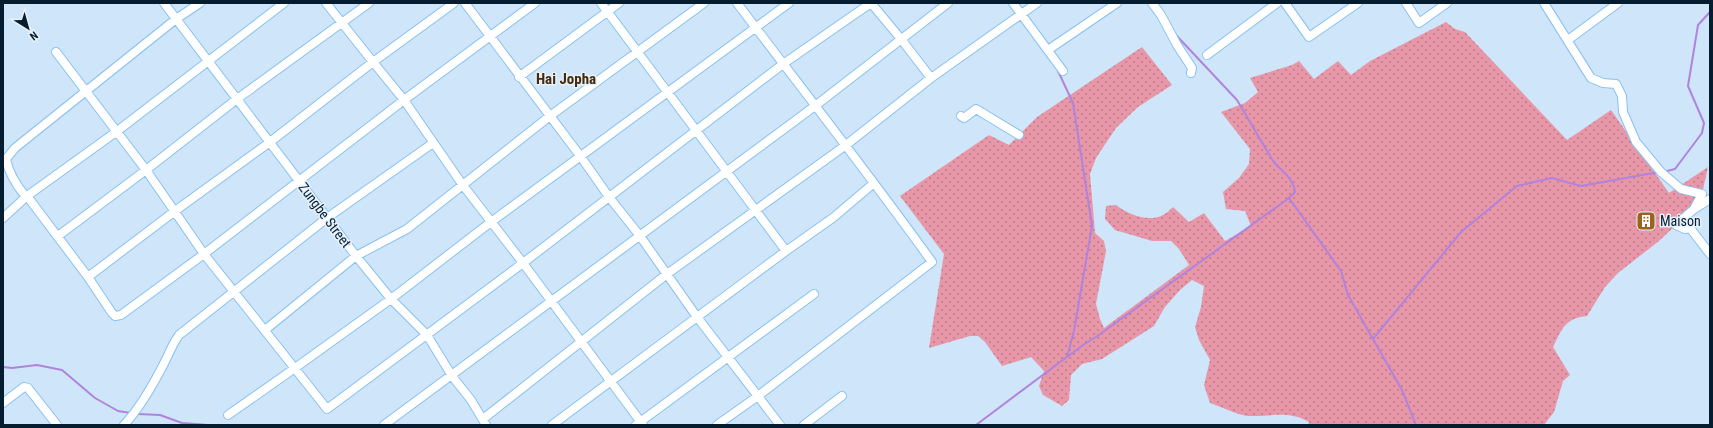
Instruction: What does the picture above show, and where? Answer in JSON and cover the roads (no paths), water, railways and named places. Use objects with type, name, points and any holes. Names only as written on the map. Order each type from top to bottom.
[{"type":"street","name":"Zungbe Street","points":[[164,3],[207,61],[300,180],[356,256],[391,299],[427,335],[452,376],[471,400],[484,422]]},
{"type":"street","points":[[200,3],[176,19],[15,148],[6,159],[8,170],[13,180],[58,236],[88,277],[103,302],[115,316],[128,310],[204,254],[404,100],[535,3]]},
{"type":"street","points":[[3,218],[26,197],[116,132],[284,3]]},
{"type":"street","points":[[326,3],[404,100],[462,184],[552,302],[640,424],[814,294]]},
{"type":"street","points":[[58,236],[237,99],[369,3]]},
{"type":"street","points":[[88,277],[270,142],[373,62],[454,3]]},
{"type":"street","points":[[465,3],[519,77],[581,157],[609,197],[640,236],[728,358],[780,425]]},
{"type":"street","points":[[602,3],[786,251]]},
{"type":"street","points":[[519,77],[619,3]]},
{"type":"street","points":[[265,330],[356,256],[407,229],[462,184],[550,116],[704,3]]},
{"type":"street","points":[[717,425],[758,396],[932,262],[874,182],[782,64],[737,3]]},
{"type":"street","points":[[228,415],[391,299],[491,222],[789,3]]},
{"type":"street","points":[[56,52],[146,170],[204,254],[327,409],[522,263],[782,64],[871,3],[931,78]]},
{"type":"street","points":[[384,425],[815,106],[948,3]]},
{"type":"street","points":[[1013,3],[1063,71]]},
{"type":"street","points":[[484,422],[580,342],[667,274],[756,212],[846,145],[931,78],[1037,3]]},
{"type":"street","points":[[1048,50],[1117,3]]},
{"type":"street","points":[[1152,3],[1161,15],[1176,45],[1192,68],[1191,73]]},
{"type":"street","points":[[1206,55],[1277,3]]},
{"type":"street","points":[[1285,3],[1309,37],[1358,3]]},
{"type":"street","points":[[1406,3],[1419,23],[1447,3]]},
{"type":"street","points":[[1544,3],[1591,78],[1603,83],[1616,84],[1622,96],[1623,112],[1636,142],[1652,162],[1669,180],[1681,189],[1702,194],[1694,209]]},
{"type":"street","points":[[1568,40],[1618,3]]},
{"type":"street","points":[[961,116],[964,118],[976,109],[1019,135]]},
{"type":"street","points":[[124,425],[134,414],[149,391],[170,349],[179,335],[327,218],[433,143]]},
{"type":"street","points":[[552,425],[834,217],[874,182]]},
{"type":"street","points":[[1710,199],[1694,209],[1676,225],[1685,229],[1690,228],[1710,254]]},
{"type":"street","points":[[3,403],[24,387],[28,388],[55,424]]},
{"type":"street","points":[[804,425],[842,396]]},
{"type":"waterway","points":[[1663,172],[1675,169],[1702,133],[1704,123],[1688,86],[1698,25],[1710,12]]},
{"type":"waterway","points":[[1175,34],[1237,100],[1273,161],[1292,182],[1295,192],[1289,198]]},
{"type":"waterway","points":[[1058,71],[1073,103],[1092,226],[1074,331],[1067,357]]},
{"type":"waterway","points":[[1373,339],[1461,232],[1517,186],[1552,178],[1581,186],[1659,172]]},
{"type":"waterway","points":[[976,425],[1083,345],[1289,198],[1341,271],[1348,295],[1402,390],[1416,425]]},
{"type":"waterway","points":[[3,367],[12,368],[37,365],[62,370],[95,398],[118,411],[131,413]]},
{"type":"waterway","points":[[138,414],[160,415],[182,423],[208,425]]},
{"type":"place","name":"Maison","points":[[1646,221]]},
{"type":"district","name":"Hai Jopha","points":[[566,79]]}]
